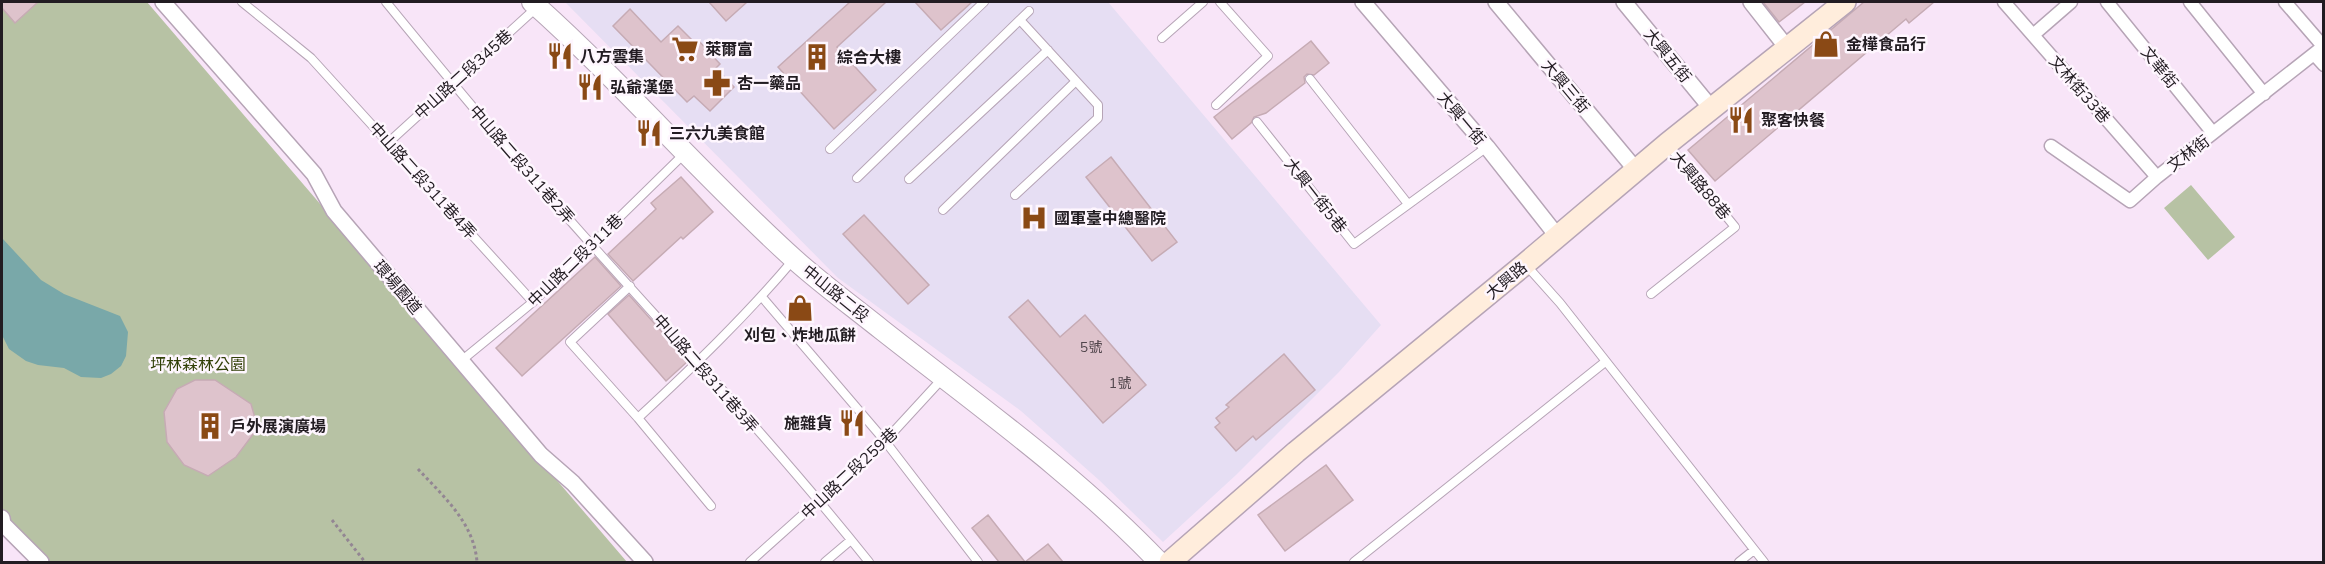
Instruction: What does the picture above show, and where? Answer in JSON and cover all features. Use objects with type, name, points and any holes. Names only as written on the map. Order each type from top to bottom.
[{"type":"main road","name":"大興路","points":[[1170,562],[1296,452],[1558,237],[1667,144],[1845,2]]},
{"type":"street","name":"環場園道","points":[[163,2],[314,174],[334,211],[541,455],[573,483],[645,562]]},
{"type":"street","name":"大興一街","points":[[1363,2],[1487,147],[1558,237]]},
{"type":"street","name":"大興三街","points":[[1496,2],[1636,170]]},
{"type":"street","name":"大興五街","points":[[1624,2],[1711,108]]},
{"type":"street","points":[[1750,2],[1788,49]]},
{"type":"street","name":"文林街33巷","points":[[2004,2],[2157,177]]},
{"type":"street","points":[[2032,35],[2071,2]]},
{"type":"street","name":"文華街","points":[[2107,2],[2213,134]]},
{"type":"street","points":[[2190,2],[2264,94]]},
{"type":"street","points":[[2284,2],[2320,49],[2324,65]]},
{"type":"street","name":"中山路二段","points":[[535,4],[794,259],[1032,447],[1134,536],[1159,562]]},
{"type":"street","name":"文林街","points":[[2051,146],[2130,201],[2157,177],[2320,49]]},
{"type":"street","points":[[2,518],[3,524],[41,562]]},
{"type":"lane","name":"中山路二段311巷4弄","points":[[242,2],[311,58],[533,302]]},
{"type":"lane","name":"中山路二段311巷2弄","points":[[387,2],[591,245]]},
{"type":"lane","points":[[830,149],[984,2]]},
{"type":"lane","points":[[1162,38],[1203,2]]},
{"type":"lane","points":[[1216,105],[1268,56],[1220,2]]},
{"type":"lane","name":"中山路二段345巷","points":[[389,142],[535,4]]},
{"type":"lane","points":[[857,178],[1029,10]]},
{"type":"lane","points":[[1015,195],[1098,118],[1098,105],[1020,20]]},
{"type":"lane","points":[[909,179],[1048,50]]},
{"type":"lane","points":[[1310,79],[1408,204]]},
{"type":"lane","points":[[943,210],[1076,81]]},
{"type":"lane","name":"大興一街5巷","points":[[1257,122],[1354,244],[1487,147]]},
{"type":"lane","name":"大興路88巷","points":[[1651,294],[1735,226],[1667,144]]},
{"type":"lane","name":"中山路二段311巷","points":[[461,361],[533,302],[685,153]]},
{"type":"lane","name":"中山路二段311巷3弄","points":[[591,245],[630,286],[820,502],[869,562]]},
{"type":"lane","points":[[638,418],[698,363],[762,297],[794,259]]},
{"type":"lane","points":[[1525,264],[1764,562]]},
{"type":"lane","points":[[630,286],[570,342],[638,418],[711,506]]},
{"type":"lane","points":[[762,297],[885,441],[978,562]]},
{"type":"lane","points":[[1354,562],[1605,362]]},
{"type":"lane","name":"中山路二段259巷","points":[[750,562],[820,502],[885,441],[943,378]]},
{"type":"lane","points":[[825,562],[851,540]]},
{"type":"lane","points":[[1739,562],[1754,550]]},
{"type":"path","points":[[418,469],[451,504],[467,526],[476,549],[477,562]]},
{"type":"path","points":[[332,520],[365,562]]},
{"type":"shaded area","name":"國軍臺中總醫院","points":[[565,2],[1108,2],[1381,325],[1339,372],[1236,475],[1163,542],[1099,480],[1021,411],[838,278]]},
{"type":"shaded area","points":[[2,238],[41,280],[64,294],[120,316],[128,332],[126,356],[121,366],[101,378],[81,377],[64,368],[26,361],[9,349],[2,335]]},
{"type":"green space","name":"坪林森林公園","points":[[2,2],[147,2],[627,562],[49,562],[2,512]]},
{"type":"green space","points":[[2191,185],[2235,237],[2208,260],[2164,208]]},
{"type":"building","points":[[2,2],[38,2],[15,23],[2,8]]},
{"type":"building","points":[[709,2],[747,2],[726,21]]},
{"type":"building","name":"綜合大樓","points":[[850,2],[886,2],[837,47],[876,90],[834,129],[778,67]]},
{"type":"building","name":"綜合大樓","points":[[915,2],[972,2],[941,30]]},
{"type":"building","points":[[1763,2],[1805,2],[1779,22]]},
{"type":"building","points":[[1864,2],[1934,2],[1909,23],[1906,19],[1715,181],[1688,150]]},
{"type":"building","points":[[630,9],[661,42],[678,26],[696,44],[699,41],[720,64],[716,68],[734,87],[710,111],[694,96],[687,102],[613,26]]},
{"type":"building","points":[[1311,41],[1329,63],[1314,75],[1307,74],[1304,77],[1305,83],[1266,113],[1254,117],[1251,123],[1232,139],[1214,117]]},
{"type":"building","points":[[1111,157],[1177,242],[1152,261],[1086,177]]},
{"type":"building","points":[[681,177],[713,212],[683,239],[681,237],[633,281],[608,254],[656,209],[651,203]]},
{"type":"building","points":[[864,215],[929,285],[908,304],[843,234]]},
{"type":"building","points":[[595,257],[621,286],[522,376],[496,348]]},
{"type":"building","points":[[629,295],[688,361],[666,381],[608,314]]},
{"type":"building","points":[[1028,300],[1060,337],[1085,315],[1146,385],[1103,423],[1009,317]]},
{"type":"building","points":[[1284,354],[1315,390],[1256,440],[1253,436],[1236,451],[1215,427],[1220,423],[1216,418],[1229,407],[1226,405]]},
{"type":"building","name":"戶外展演廣場","points":[[195,380],[215,380],[251,404],[255,418],[254,433],[236,457],[208,476],[184,465],[167,442],[164,412],[177,389]]},
{"type":"building","points":[[1326,465],[1353,500],[1285,551],[1258,515]]},
{"type":"building","points":[[988,515],[1025,562],[999,562],[972,528]]},
{"type":"building","points":[[1048,544],[1063,562],[1025,562]]},
{"type":"place","name":"金樺食品行","points":[[1826,44]]},
{"type":"place","name":"萊爾富","points":[[685,49]]},
{"type":"place","name":"八方雲集","points":[[560,56]]},
{"type":"place","name":"綜合大樓","points":[[817,57]]},
{"type":"place","name":"杏一藥品","points":[[717,83]]},
{"type":"place","name":"弘爺漢堡","points":[[590,87]]},
{"type":"place","name":"聚客快餐","points":[[1741,120]]},
{"type":"place","name":"三六九美食館","points":[[649,133]]},
{"type":"place","name":"國軍臺中總醫院","points":[[1034,218]]},
{"type":"place","name":"刈包、炸地瓜餅","points":[[800,308]]},
{"type":"place","name":"施雜貨","points":[[852,423]]},
{"type":"place","name":"戶外展演廣場","points":[[210,426]]}]
